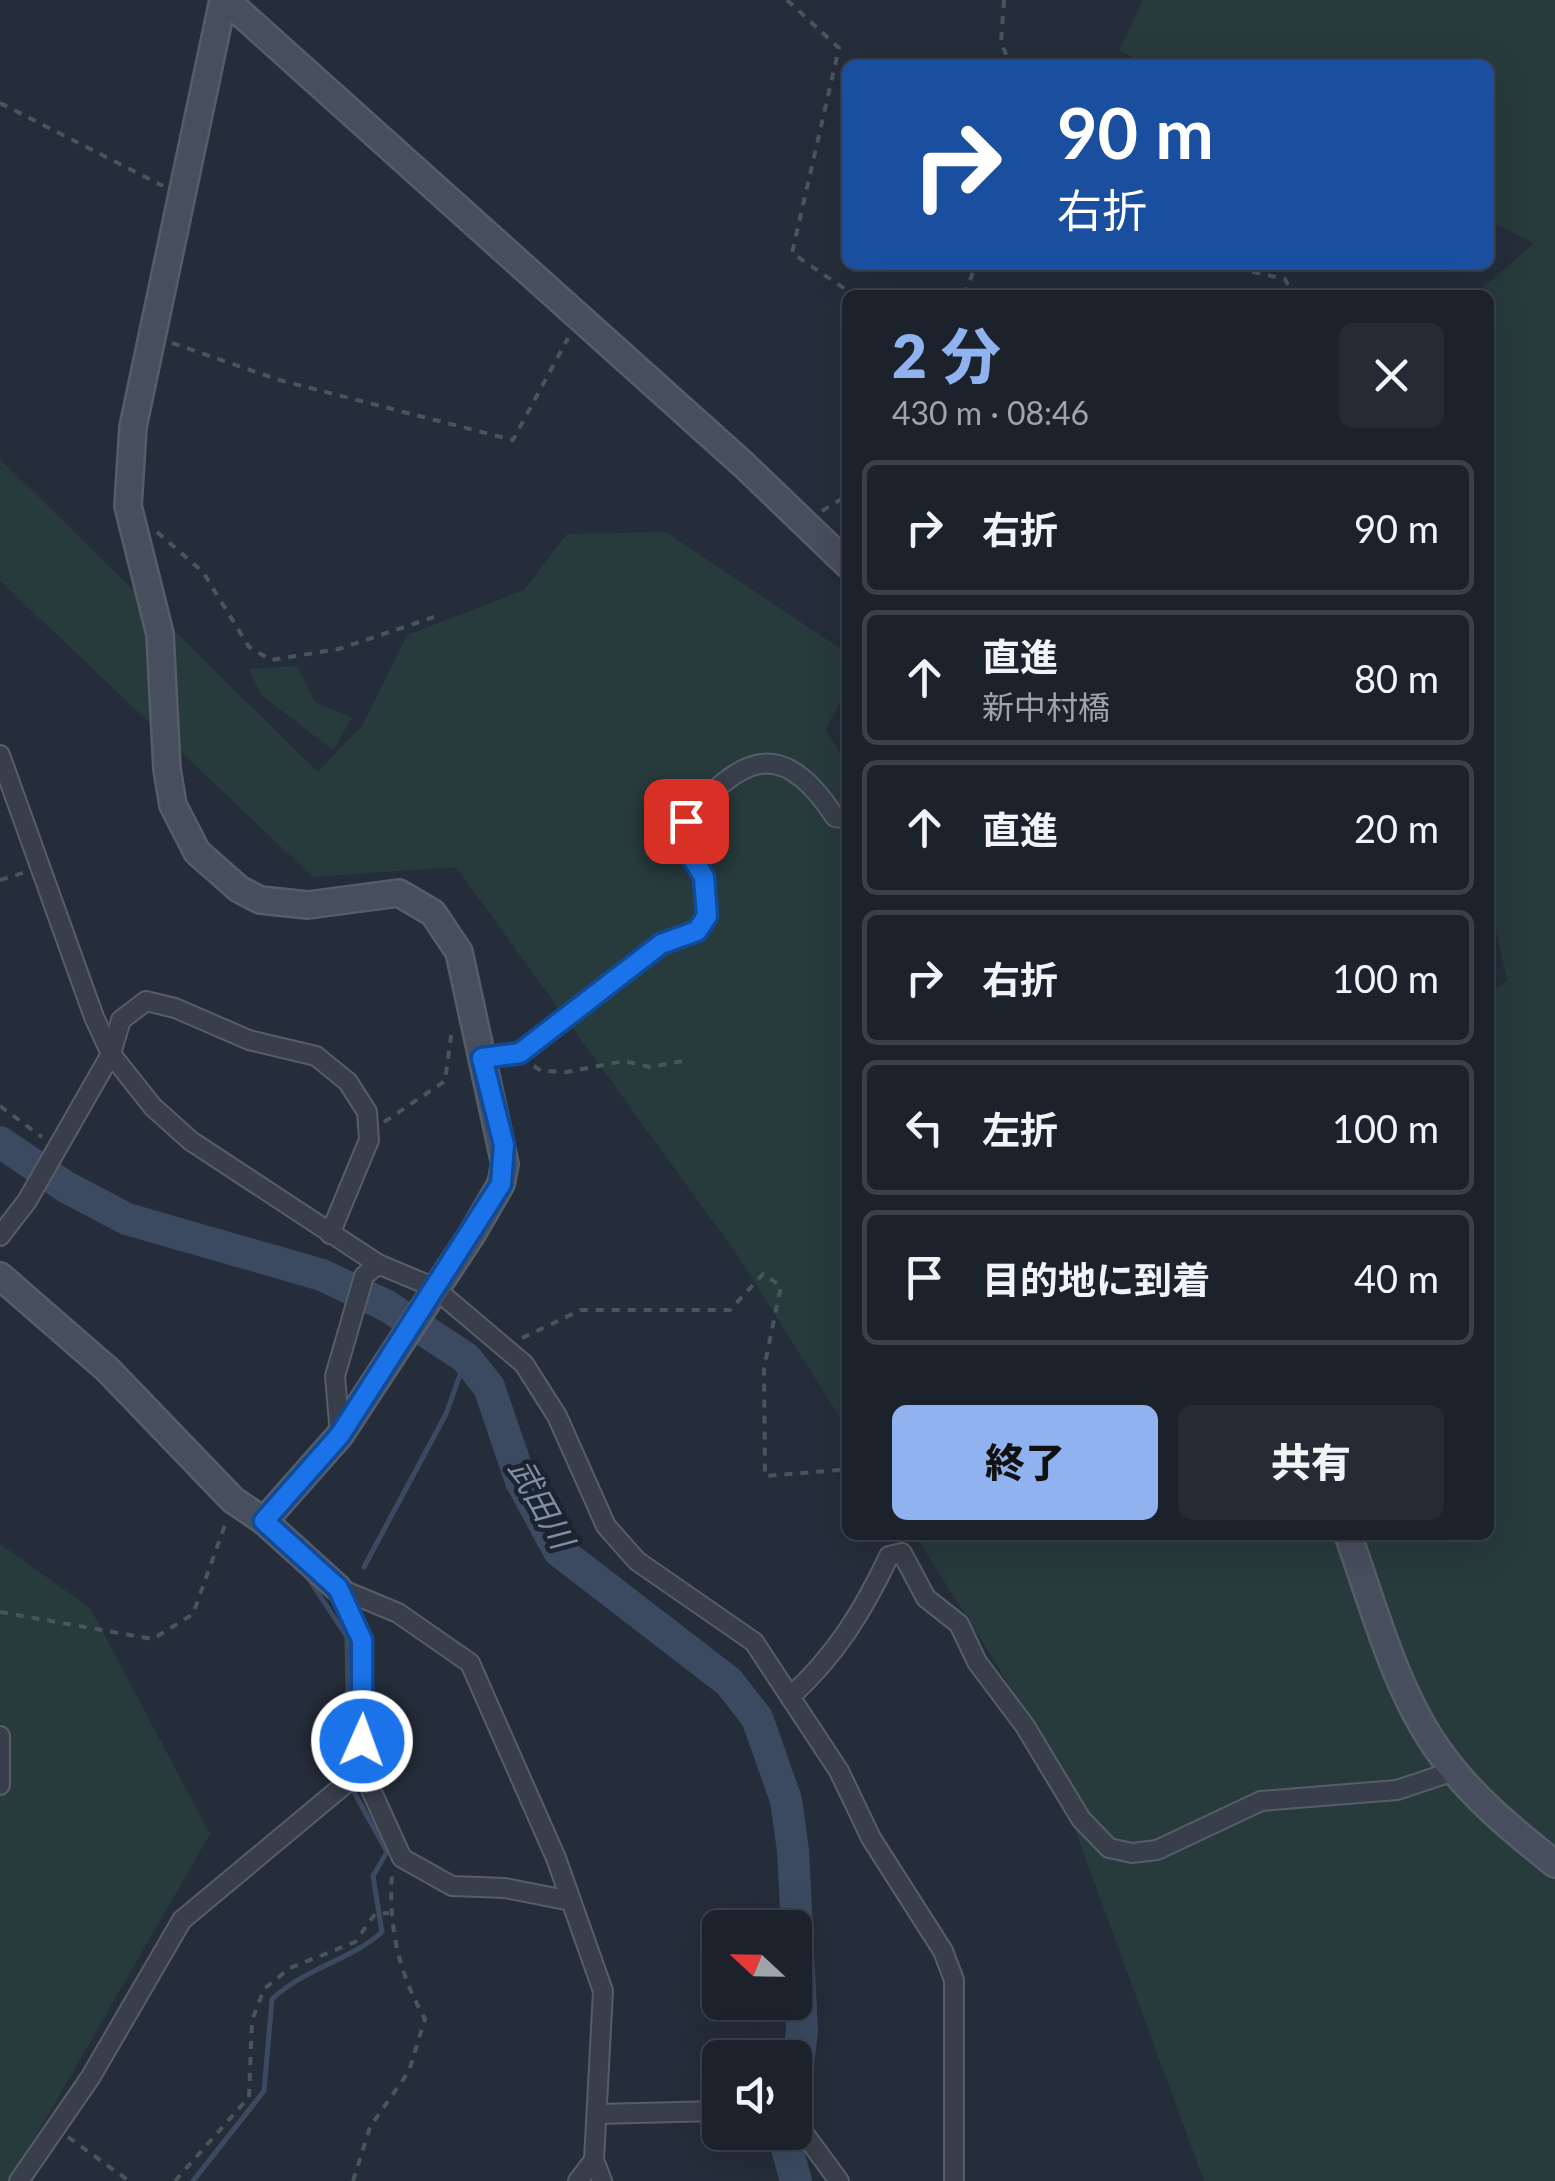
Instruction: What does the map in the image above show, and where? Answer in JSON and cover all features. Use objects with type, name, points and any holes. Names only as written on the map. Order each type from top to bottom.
[{"type":"street","points":[[224,0],[133,427],[128,506],[162,649],[166,769],[173,804],[197,852],[239,889],[277,904],[308,905],[399,892],[424,904],[448,931],[458,952],[504,1145],[501,1184],[340,1435],[264,1521]]},
{"type":"street","points":[[224,0],[806,522],[842,559]]},
{"type":"street","points":[[0,755],[80,982],[111,1054],[153,1106],[191,1140],[330,1234],[371,1270],[429,1294],[504,1346],[542,1388],[606,1526],[637,1561],[754,1642],[839,1771],[871,1838],[944,1951],[954,1980],[954,2181]]},
{"type":"street","points":[[482,1058],[520,1053],[661,944],[697,931],[707,916],[706,896],[704,877],[687,849],[686,821],[718,784],[741,770],[770,763],[810,780],[835,817],[842,818]]},
{"type":"street","points":[[0,1236],[27,1201],[111,1054],[120,1020],[146,1001],[162,1003],[249,1040],[327,1062],[360,1098],[370,1127],[330,1234]]},
{"type":"street","points":[[340,1435],[335,1376],[350,1321],[371,1270]]},
{"type":"street","points":[[0,1276],[108,1370],[234,1500],[264,1521],[338,1588],[398,1613],[470,1664],[571,1901],[603,1991],[594,2160],[602,2181]]},
{"type":"street","points":[[1350,1540],[1422,1725],[1482,1803],[1555,1864]]},
{"type":"street","points":[[790,1697],[824,1666],[860,1619],[889,1556],[902,1553],[926,1598],[959,1624],[977,1662],[1025,1726],[1080,1819],[1110,1848],[1132,1853],[1157,1850],[1261,1800],[1398,1790],[1454,1771]]},
{"type":"street","points":[[338,1588],[362,1640],[362,1770],[402,1858],[452,1886],[505,1888],[571,1901]]},
{"type":"street","points":[[0,1736],[0,1785]]},
{"type":"street","points":[[18,2181],[56,2128],[182,1920],[362,1770]]},
{"type":"street","points":[[597,2114],[702,2112]]},
{"type":"street","points":[[812,2148],[838,2181]]},
{"type":"street","points":[[578,2181],[594,2160]]},
{"type":"path","points":[[788,0],[839,48],[792,254],[846,290]]},
{"type":"path","points":[[1004,0],[1002,42],[1009,60]]},
{"type":"path","points":[[0,103],[185,197]]},
{"type":"path","points":[[1246,270],[1286,278],[1291,290]]},
{"type":"path","points":[[154,337],[279,380],[513,440],[579,317]]},
{"type":"path","points":[[806,522],[842,498]]},
{"type":"path","points":[[128,506],[204,572],[249,647],[271,660],[339,649],[434,618]]},
{"type":"path","points":[[0,880],[40,868]]},
{"type":"path","points":[[370,1127],[445,1080],[453,1023]]},
{"type":"path","points":[[520,1053],[541,1071],[567,1072],[624,1062],[650,1067],[682,1061]]},
{"type":"path","points":[[0,1106],[56,1151]]},
{"type":"path","points":[[504,1346],[581,1310],[730,1310],[762,1274],[781,1286],[764,1368],[766,1476],[842,1471]]},
{"type":"path","points":[[0,1612],[153,1639],[193,1614],[234,1500]]},
{"type":"path","points":[[352,2181],[370,2128],[410,2070],[425,2019],[408,1989],[389,1913],[392,1874],[402,1858]]},
{"type":"path","points":[[174,2181],[250,2097],[252,2020],[264,1989],[290,1968],[355,1942],[375,1914],[389,1913]]},
{"type":"path","points":[[56,2128],[130,2181]]},
{"type":"shaded area","points":[[1143,0],[1555,0],[1555,2181],[1204,2181],[1039,1732],[918,1540],[1494,1540],[1494,990],[1507,980],[1494,920],[1494,290],[1480,290],[1534,243],[1494,224],[1494,60],[1139,60],[1119,51]]},
{"type":"shaded area","points":[[0,459],[318,772],[363,724],[407,635],[524,590],[567,534],[666,532],[842,650],[842,699],[826,730],[842,755],[842,1421],[738,1256],[456,867],[313,877],[0,581]]},
{"type":"shaded area","points":[[297,666],[315,702],[352,718],[333,750],[261,695],[249,669]]},
{"type":"shaded area","points":[[0,1544],[90,1608],[210,1834],[10,2181],[0,2181]]},
{"type":"waterway","name":"武田川","points":[[0,1142],[66,1187],[127,1219],[322,1275],[387,1306],[466,1358],[489,1387],[521,1481],[559,1551],[729,1682],[757,1718],[786,1800],[793,1850],[801,2040]]},
{"type":"waterway","points":[[364,1567],[446,1414],[466,1358]]},
{"type":"waterway","points":[[135,1416],[218,1502]]},
{"type":"waterway","points":[[305,1573],[347,1637],[349,1757]]},
{"type":"waterway","points":[[193,2181],[264,2091],[272,1999],[382,1932],[373,1876],[387,1852],[354,1792]]},
{"type":"waterway","name":"武田川","points":[[787,2150],[796,2181]]},
{"type":"route","points":[[362,1741],[362,1640],[338,1588],[264,1521],[340,1435],[501,1184],[504,1145],[482,1058],[520,1053],[661,944],[697,931],[707,916],[704,877],[687,849],[686,821]]}]
